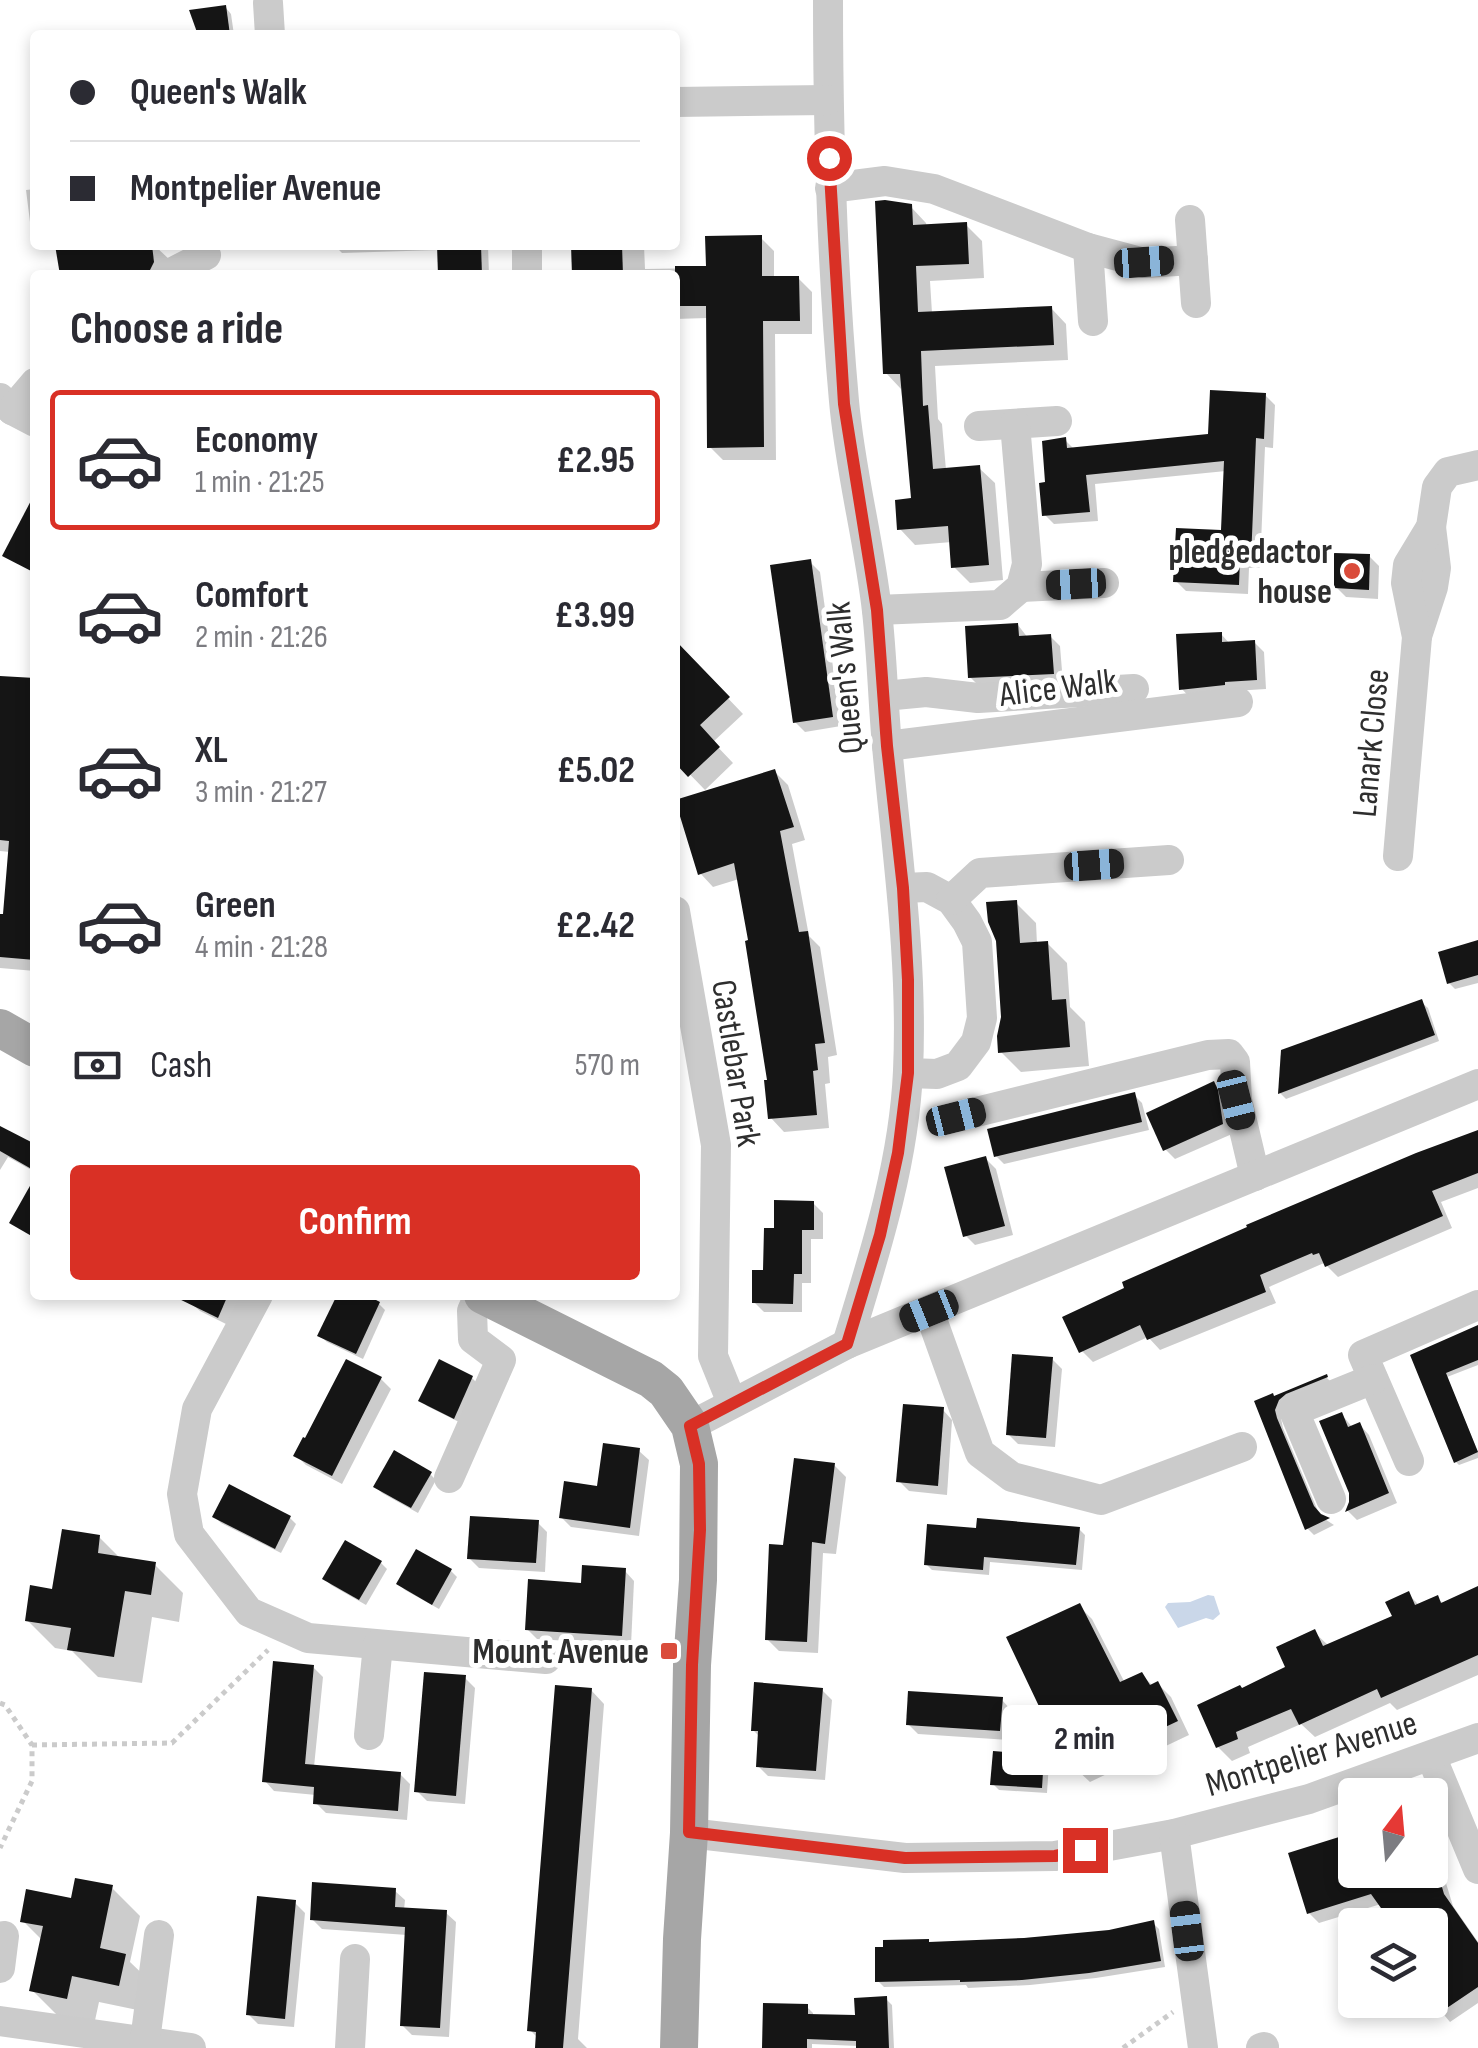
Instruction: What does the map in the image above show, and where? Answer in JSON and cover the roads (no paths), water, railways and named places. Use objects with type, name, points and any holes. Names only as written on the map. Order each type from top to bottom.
[{"type":"main road","points":[[0,1028],[30,1045]]},
{"type":"main road","points":[[487,1303],[651,1379],[666,1391],[690,1426],[699,1464],[700,1530],[679,2048]]},
{"type":"street","name":"Queen's Walk","points":[[828,0],[830,188],[844,404],[877,610],[908,980],[908,1073],[898,1153],[880,1235],[847,1344]]},
{"type":"street","points":[[268,3],[270,30]]},
{"type":"street","points":[[680,102],[828,100]]},
{"type":"street","points":[[830,188],[885,181],[934,189],[1088,248],[1144,262],[1193,260]]},
{"type":"street","points":[[1190,220],[1196,303]]},
{"type":"street","points":[[1088,248],[1093,321]]},
{"type":"street","points":[[177,270],[206,255]]},
{"type":"street","points":[[979,426],[1056,421]]},
{"type":"street","points":[[877,610],[1000,605],[1021,587],[1027,564],[1015,424]]},
{"type":"street","name":"Lanark Close","points":[[1398,856],[1417,637],[1406,583],[1408,564],[1430,527],[1437,487],[1448,472],[1478,465]]},
{"type":"street","points":[[1021,587],[1104,583]]},
{"type":"street","points":[[884,696],[926,692],[978,698],[1134,689]]},
{"type":"street","name":"Alice Walk","points":[[887,746],[1238,702]]},
{"type":"street","points":[[951,900],[980,873],[1169,860]]},
{"type":"street","points":[[903,888],[928,887],[951,900],[967,922],[977,942],[982,1018],[976,1042],[958,1066],[937,1074],[908,1073]]},
{"type":"street","name":"Castlebar Park","points":[[680,939],[716,1145],[713,1356],[732,1403]]},
{"type":"street","points":[[956,1117],[1208,1055],[1229,1054],[1235,1062],[1236,1100],[1255,1176]]},
{"type":"street","points":[[690,1426],[847,1344],[1478,1084]]},
{"type":"street","points":[[255,1300],[197,1409],[182,1494],[189,1534],[248,1612],[308,1638],[546,1658]]},
{"type":"street","points":[[449,1478],[502,1360],[474,1339],[487,1303]]},
{"type":"street","points":[[1409,1461],[1363,1355],[1478,1305]]},
{"type":"street","points":[[929,1311],[980,1454],[1012,1477],[1101,1500],[1242,1446]]},
{"type":"street","points":[[1331,1499],[1294,1411],[1373,1379]]},
{"type":"street","points":[[369,1735],[378,1646]]},
{"type":"street","name":"Montpelier Avenue","points":[[689,1832],[905,1858],[1055,1856],[1174,1834],[1309,1799],[1478,1738]]},
{"type":"street","points":[[1431,1756],[1478,1869]]},
{"type":"street","points":[[1174,1834],[1203,2048]]},
{"type":"street","points":[[145,2045],[159,1935]]},
{"type":"street","points":[[0,1968],[4,1936]]},
{"type":"street","points":[[350,2048],[355,1959]]},
{"type":"street","points":[[0,2021],[145,2045],[191,2048]]},
{"type":"water","points":[[1214,1596],[1220,1614],[1213,1620],[1206,1618],[1178,1628],[1165,1607],[1168,1603],[1190,1602]]},
{"type":"place","name":"pledgedactor house","points":[[1352,571]]},
{"type":"place","name":"Mount Avenue","points":[[669,1651]]}]
